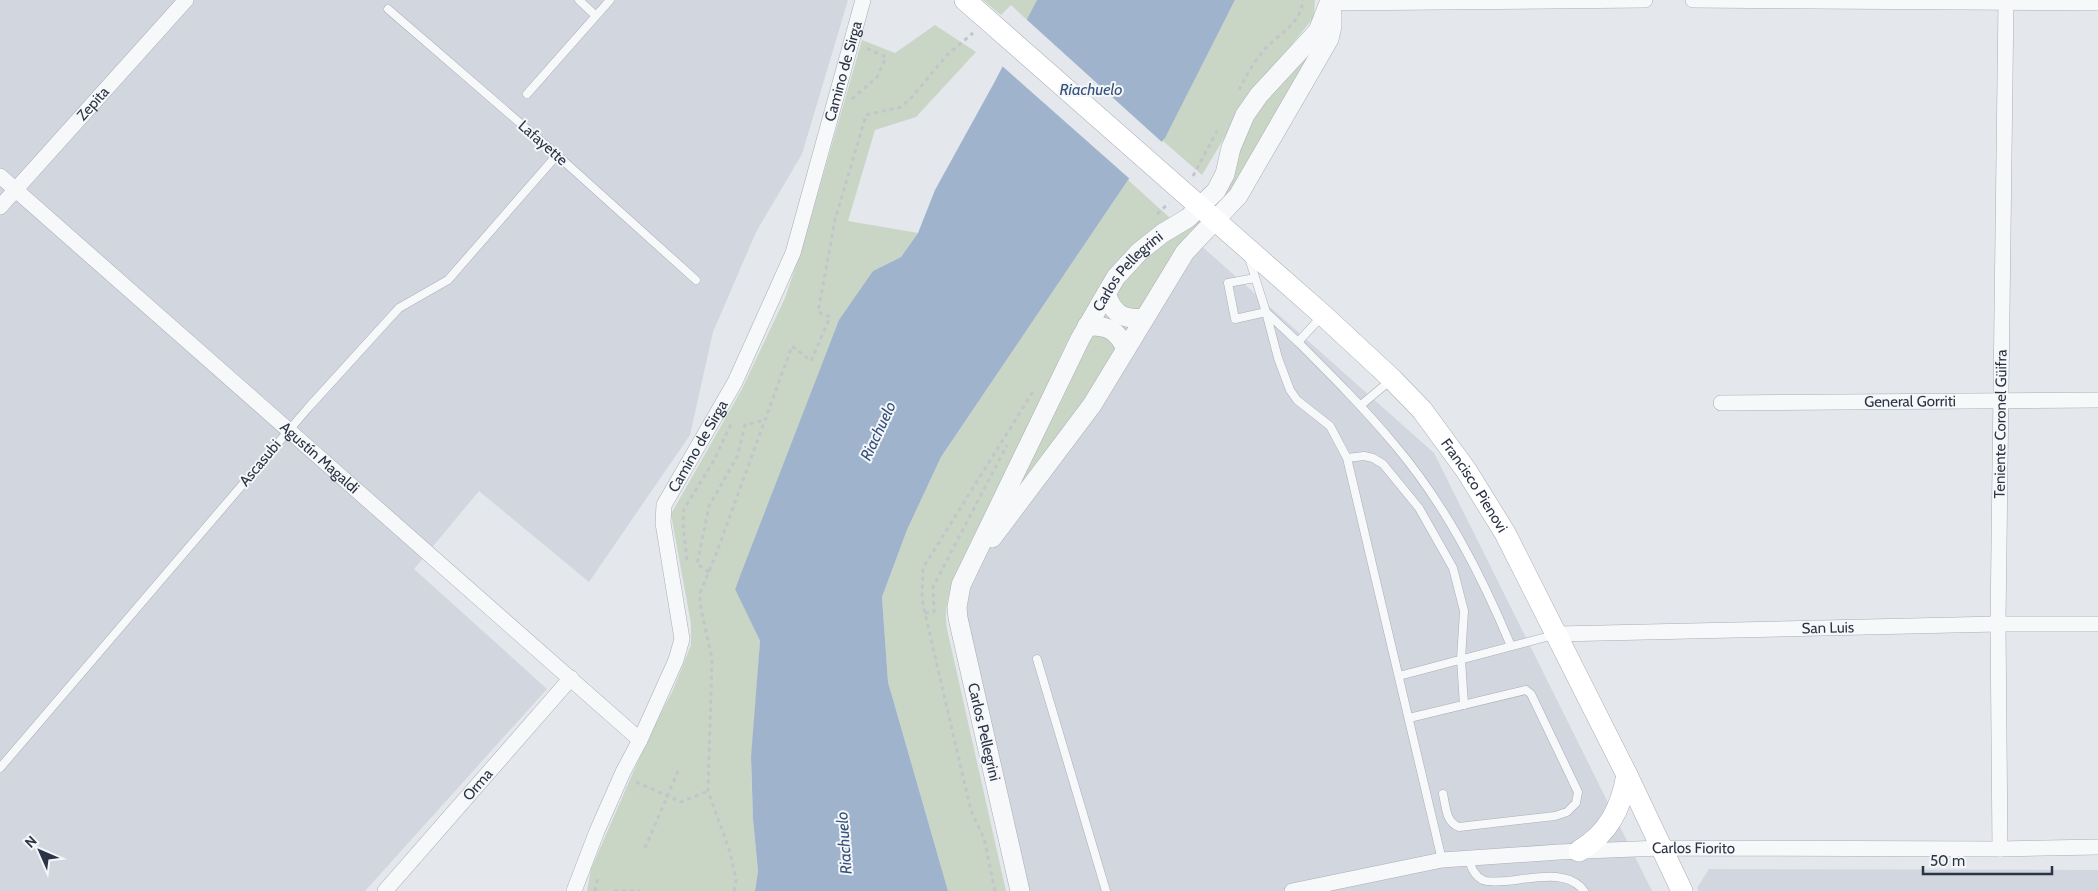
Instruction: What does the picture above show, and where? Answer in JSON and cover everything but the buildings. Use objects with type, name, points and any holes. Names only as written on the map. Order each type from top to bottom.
[{"type":"main road","name":"Francisco Pienovi","points":[[970,4],[1324,315],[1422,410],[1471,477],[1505,533],[1627,775],[1682,891]]},
{"type":"main road","points":[[1579,851],[1592,843],[1612,822],[1623,795],[1627,775]]},
{"type":"street","name":"Zepita","points":[[0,207],[186,0]]},
{"type":"street","name":"Camino de Sirga","points":[[574,891],[597,831],[623,772],[640,740],[676,660],[682,639],[663,523],[664,504],[735,382],[793,253],[863,0]]},
{"type":"street","points":[[1329,2],[1645,0]]},
{"type":"street","points":[[1693,0],[2098,2]]},
{"type":"street","name":"Teniente Coronel Güifra","points":[[2000,849],[1998,624],[2006,1]]},
{"type":"street","name":"Carlos Pellegrini","points":[[966,573],[1092,405],[1209,213],[1221,183],[1239,125],[1249,108],[1318,32],[1329,2]]},
{"type":"street","name":"Carlos Pellegrini","points":[[1020,891],[958,618],[958,596],[966,573],[1087,326],[1116,277],[1139,252],[1163,233],[1188,218],[1209,213],[1238,196],[1276,127],[1329,39],[1333,16],[1329,2]]},
{"type":"street","points":[[1249,108],[1258,104],[1266,106],[1273,111],[1276,118],[1276,127]]},
{"type":"street","name":"Agustín Magaldi","points":[[0,176],[640,740]]},
{"type":"street","points":[[1106,294],[1110,306],[1120,315],[1132,319],[1145,318]]},
{"type":"street","points":[[1087,326],[1100,325],[1112,330],[1121,338],[1126,349]]},
{"type":"street","name":"General Gorriti","points":[[1721,403],[2098,400]]},
{"type":"street","name":"San Luis","points":[[1557,634],[1998,624],[2098,624]]},
{"type":"street","name":"Orma","points":[[385,891],[571,678]]},
{"type":"street","name":"Carlos Fiorito","points":[[1292,891],[1442,860],[1579,851],[1662,848],[2000,849],[2098,847]]},
{"type":"lane","points":[[579,0],[596,16]]},
{"type":"lane","points":[[527,94],[610,0]]},
{"type":"lane","name":"Lafayette","points":[[388,9],[557,155],[696,280]]},
{"type":"lane","name":"Ascasubi","points":[[0,768],[289,429],[399,308],[448,280],[557,155]]},
{"type":"lane","points":[[1245,247],[1266,312],[1280,365],[1290,390],[1297,400],[1330,426],[1347,458],[1442,860]]},
{"type":"lane","points":[[1255,278],[1228,284],[1236,319],[1266,312]]},
{"type":"lane","points":[[1266,312],[1361,405],[1423,481],[1462,542],[1493,604],[1511,646]]},
{"type":"lane","points":[[1298,342],[1324,315]]},
{"type":"lane","points":[[1361,405],[1392,379]]},
{"type":"lane","points":[[1347,458],[1364,456],[1373,458],[1383,464],[1407,492],[1453,568],[1464,611],[1461,660],[1464,705]]},
{"type":"lane","points":[[1399,676],[1557,634]]},
{"type":"lane","points":[[1037,659],[1106,891]]},
{"type":"lane","points":[[1409,718],[1526,690],[1531,694],[1578,792],[1576,803],[1567,812],[1555,816],[1459,827],[1453,825],[1449,819],[1443,794]]},
{"type":"lane","points":[[1468,858],[1474,872],[1483,880],[1497,881],[1554,876],[1569,879],[1584,891]]},
{"type":"path","points":[[734,891],[736,880],[730,852],[708,791],[712,660],[700,604],[700,593],[792,346],[811,361],[830,317],[818,312],[835,220],[866,115],[901,107],[947,55],[973,32],[980,38]]},
{"type":"path","points":[[851,100],[877,77],[886,57],[852,42]]},
{"type":"path","points":[[1012,436],[1039,383]]},
{"type":"path","points":[[687,564],[683,525],[684,509],[713,462],[734,419]]},
{"type":"path","points":[[709,572],[697,564],[709,506],[737,457],[745,425],[765,420]]},
{"type":"path","points":[[925,614],[934,612],[933,587],[1007,444]]},
{"type":"path","points":[[645,848],[679,769]]},
{"type":"path","points":[[634,787],[640,774]]},
{"type":"path","points":[[636,782],[681,802],[708,791]]},
{"type":"path","points":[[595,891],[599,872]]},
{"type":"path","points":[[614,891],[638,891]]},
{"type":"shaded area","points":[[0,0],[848,0],[802,154],[756,232],[713,332],[690,435],[589,582],[479,491],[414,569],[547,689],[365,891],[0,891]]},
{"type":"shaded area","points":[[1170,218],[1434,453],[1652,891],[1010,891],[949,617]]},
{"type":"shaded area","points":[[1709,869],[2098,870],[2098,891],[1699,891],[1697,888]]},
{"type":"green space","points":[[983,0],[1037,0],[1028,21],[1011,5],[1001,15]]},
{"type":"green space","points":[[1235,0],[1315,0],[1314,17],[1245,103],[1202,175],[1163,141]]},
{"type":"green space","points":[[1333,16],[1276,127],[966,573],[1106,294],[1201,206],[1239,125]]},
{"type":"green space","points":[[935,25],[976,52],[916,117],[875,130],[848,221],[918,233],[901,257],[873,271],[735,588],[760,641],[751,765],[753,819],[758,871],[755,891],[587,891],[591,869],[649,736],[673,690],[691,645],[691,624],[671,514],[742,389],[785,298],[804,242],[862,40],[895,53]]},
{"type":"green space","points":[[1128,180],[1170,218],[1135,243],[1118,261],[966,555],[948,599],[946,609],[947,629],[1006,891],[948,891],[888,682],[882,597],[907,530],[941,457]]},
{"type":"water","name":"Riachuelo","points":[[1037,0],[1235,0],[1165,138],[1128,180],[941,457],[907,530],[882,597],[888,682],[948,891],[755,891],[758,871],[753,819],[751,757],[760,641],[735,589],[839,320],[873,271],[901,257],[918,233],[935,190]]},
{"type":"pier","points":[[1026,19],[1164,144],[1131,180],[1001,65]]}]
